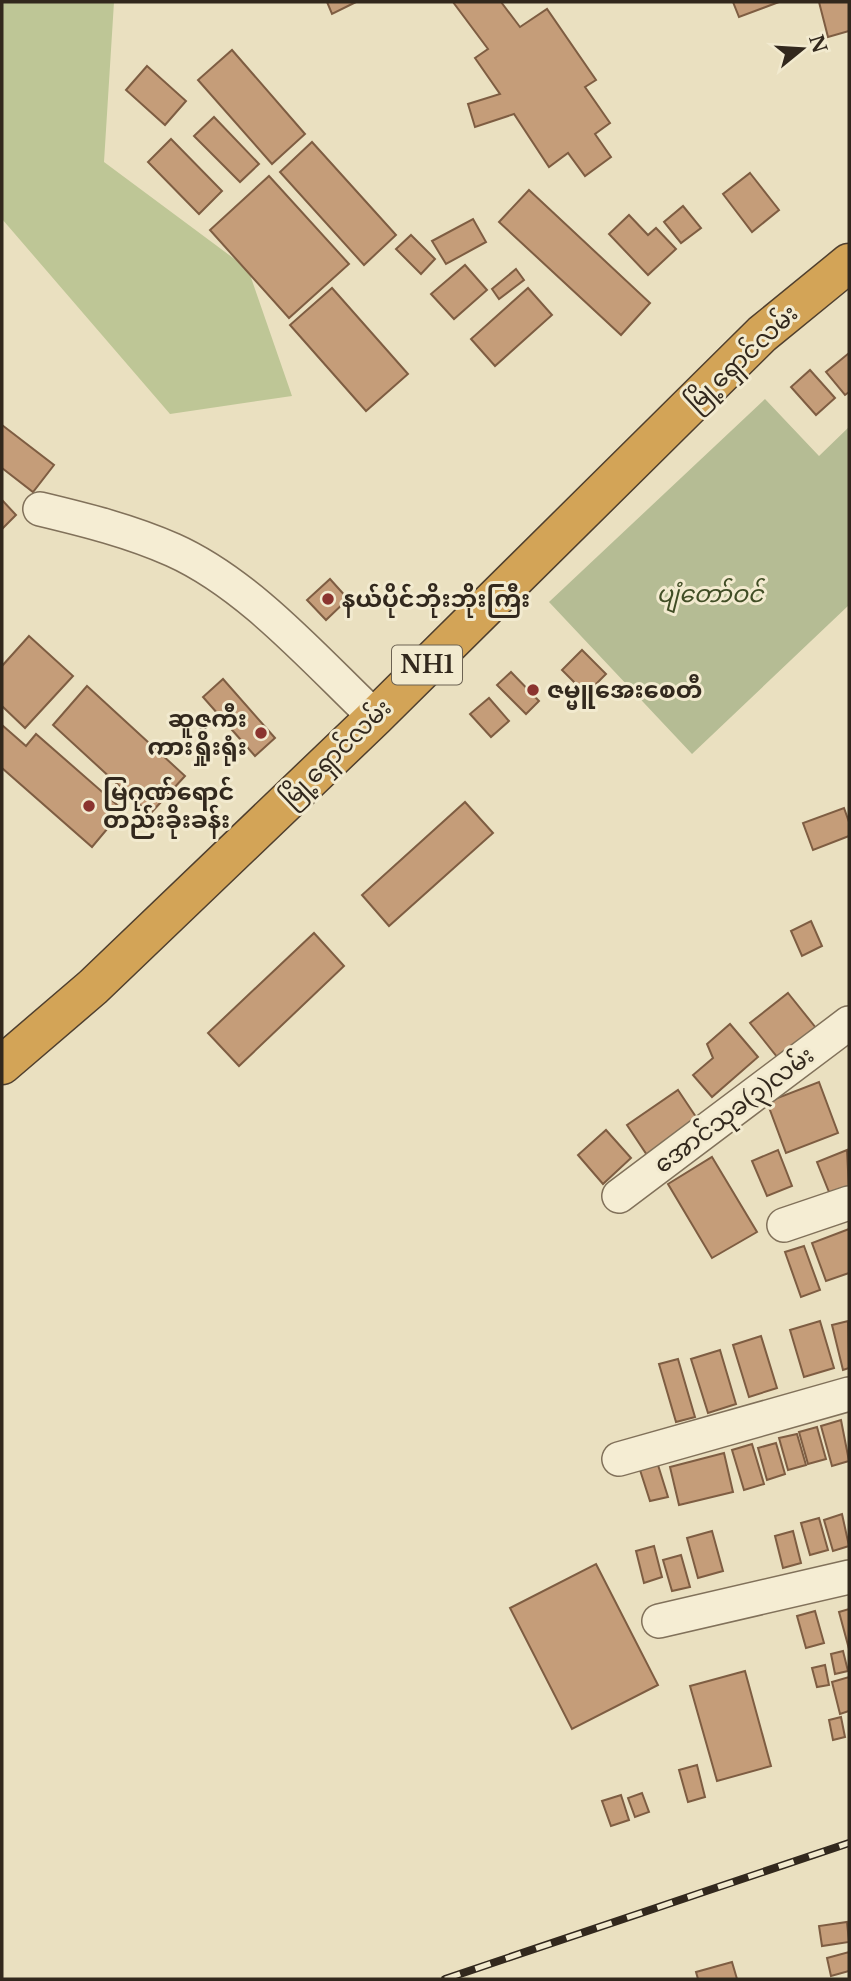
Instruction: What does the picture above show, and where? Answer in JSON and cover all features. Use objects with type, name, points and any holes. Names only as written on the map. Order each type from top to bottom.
[{"type":"highway","name":"မြို့ရှောင်လမ်း","points":[[2,1065],[93,987],[375,717],[762,334],[849,263]]},
{"type":"street","points":[[40,509],[109,525],[176,551],[230,584],[375,717]]},
{"type":"street","name":"အောင်သုခ(၃)လမ်း","points":[[619,1196],[849,1023]]},
{"type":"street","points":[[784,1225],[849,1203]]},
{"type":"street","points":[[619,1459],[849,1394]]},
{"type":"street","points":[[659,1621],[849,1577]]},
{"type":"green space","points":[[2,2],[114,2],[104,162],[248,269],[292,396],[170,414],[2,219]]},
{"type":"green space","name":"ပျံတော်ဝင်","points":[[765,399],[819,456],[849,427],[849,605],[692,754],[549,602]]},
{"type":"building","points":[[327,2],[356,2],[332,14]]},
{"type":"building","points":[[453,2],[501,2],[520,27],[547,9],[596,80],[585,87],[610,123],[595,134],[611,157],[585,176],[568,153],[549,167],[514,114],[475,127],[468,104],[500,94],[475,58],[488,49]]},
{"type":"building","points":[[733,2],[779,2],[739,17]]},
{"type":"building","points":[[819,2],[849,2],[849,31],[828,37]]},
{"type":"building","points":[[232,50],[305,134],[272,164],[198,80]]},
{"type":"building","points":[[147,66],[186,101],[165,125],[126,90]]},
{"type":"building","points":[[214,117],[259,164],[240,182],[194,136]]},
{"type":"building","points":[[171,139],[222,191],[199,214],[148,162]]},
{"type":"building","points":[[312,142],[396,235],[364,265],[280,172]]},
{"type":"building","points":[[750,173],[779,210],[752,232],[723,194]]},
{"type":"building","points":[[269,176],[349,264],[289,318],[210,230]]},
{"type":"building","points":[[529,190],[650,303],[621,335],[499,222]]},
{"type":"building","points":[[683,206],[701,228],[681,243],[664,222]]},
{"type":"building","points":[[629,215],[648,235],[656,228],[676,249],[648,275],[609,234]]},
{"type":"building","points":[[473,219],[486,242],[446,264],[432,241]]},
{"type":"building","points":[[411,235],[435,259],[421,274],[396,249]]},
{"type":"building","points":[[465,265],[487,290],[454,319],[431,294]]},
{"type":"building","points":[[516,269],[524,280],[499,299],[492,289]]},
{"type":"building","points":[[332,288],[408,374],[366,411],[290,325]]},
{"type":"building","points":[[528,288],[552,315],[495,366],[471,339]]},
{"type":"building","points":[[849,353],[849,392],[845,395],[826,372]]},
{"type":"building","points":[[810,370],[835,398],[816,415],[791,387]]},
{"type":"building","points":[[2,425],[54,465],[33,492],[2,468]]},
{"type":"building","points":[[2,500],[16,515],[2,529]]},
{"type":"building","name":"နယ်ပိုင်ဘိုးဘိုးကြီး","points":[[330,579],[348,599],[326,620],[307,600]]},
{"type":"building","points":[[29,636],[73,676],[25,728],[2,706],[2,666]]},
{"type":"building","points":[[582,650],[606,674],[586,694],[562,670]]},
{"type":"building","points":[[511,672],[539,701],[526,714],[497,685]]},
{"type":"building","points":[[223,679],[275,738],[255,756],[203,697]]},
{"type":"building","points":[[87,686],[185,776],[150,814],[53,725]]},
{"type":"building","points":[[489,698],[509,721],[491,737],[470,714]]},
{"type":"building","points":[[2,725],[26,746],[36,734],[123,810],[92,847],[2,768]]},
{"type":"building","points":[[465,802],[493,833],[389,926],[362,895]]},
{"type":"building","points":[[844,808],[849,822],[849,836],[813,850],[803,823]]},
{"type":"building","points":[[811,921],[822,946],[802,956],[791,931]]},
{"type":"building","points":[[314,933],[344,966],[239,1066],[208,1033]]},
{"type":"building","points":[[788,993],[816,1028],[778,1058],[750,1023]]},
{"type":"building","points":[[730,1024],[758,1057],[712,1097],[693,1075],[713,1058],[707,1044]]},
{"type":"building","points":[[819,1082],[838,1133],[786,1153],[767,1102]]},
{"type":"building","points":[[678,1090],[698,1120],[647,1155],[627,1125]]},
{"type":"building","points":[[606,1130],[631,1158],[603,1184],[578,1155]]},
{"type":"building","points":[[778,1150],[792,1186],[767,1196],[752,1161]]},
{"type":"building","points":[[847,1150],[849,1190],[831,1197],[817,1162]]},
{"type":"building","points":[[712,1157],[757,1232],[712,1258],[668,1184]]},
{"type":"building","points":[[849,1229],[849,1273],[826,1281],[812,1243]]},
{"type":"building","points":[[804,1246],[820,1290],[801,1297],[785,1252]]},
{"type":"building","points":[[820,1321],[834,1368],[804,1377],[790,1330]]},
{"type":"building","points":[[848,1321],[849,1368],[843,1370],[832,1325]]},
{"type":"building","points":[[761,1336],[777,1388],[749,1397],[733,1345]]},
{"type":"building","points":[[720,1350],[736,1404],[708,1413],[691,1359]]},
{"type":"building","points":[[678,1359],[695,1417],[676,1422],[659,1364]]},
{"type":"building","points":[[841,1420],[849,1461],[832,1466],[821,1426]]},
{"type":"building","points":[[817,1427],[826,1459],[808,1464],[799,1432]]},
{"type":"building","points":[[797,1434],[806,1465],[788,1470],[779,1438]]},
{"type":"building","points":[[776,1443],[785,1474],[767,1480],[758,1448]]},
{"type":"building","points":[[752,1444],[764,1484],[744,1490],[732,1450]]},
{"type":"building","points":[[724,1453],[733,1492],[679,1505],[670,1467]]},
{"type":"building","points":[[658,1465],[668,1497],[650,1501],[640,1470]]},
{"type":"building","points":[[842,1514],[849,1546],[833,1551],[824,1520]]},
{"type":"building","points":[[819,1518],[828,1550],[810,1555],[801,1523]]},
{"type":"building","points":[[712,1531],[723,1571],[698,1578],[687,1538]]},
{"type":"building","points":[[793,1531],[801,1563],[783,1568],[775,1536]]},
{"type":"building","points":[[654,1546],[662,1577],[644,1583],[636,1551]]},
{"type":"building","points":[[681,1555],[690,1587],[672,1591],[663,1560]]},
{"type":"building","points":[[596,1564],[658,1685],[572,1729],[510,1608]]},
{"type":"building","points":[[849,1609],[849,1649],[839,1612]]},
{"type":"building","points":[[815,1611],[824,1643],[806,1648],[797,1616]]},
{"type":"building","points":[[843,1651],[848,1671],[835,1674],[831,1654]]},
{"type":"building","points":[[825,1665],[829,1685],[817,1687],[812,1668]]},
{"type":"building","points":[[745,1671],[771,1766],[717,1781],[690,1686]]},
{"type":"building","points":[[849,1677],[849,1711],[840,1714],[832,1682]]},
{"type":"building","points":[[841,1717],[845,1737],[833,1740],[829,1720]]},
{"type":"building","points":[[697,1765],[705,1797],[688,1802],[679,1770]]},
{"type":"building","points":[[642,1793],[649,1812],[635,1817],[628,1798]]},
{"type":"building","points":[[621,1795],[629,1820],[611,1826],[602,1801]]},
{"type":"building","points":[[847,1922],[849,1942],[822,1946],[819,1926]]},
{"type":"building","points":[[849,1952],[849,1971],[831,1976],[827,1958]]},
{"type":"building","points":[[732,1962],[737,1979],[698,1979],[696,1972]]},
{"type":"railway","points":[[445,1979],[849,1843]]},
{"type":"place","name":"နယ်ပိုင်ဘိုးဘိုးကြီး","points":[[328,599]]},
{"type":"place","name":"ဇမ္မူအေးစေတီ","points":[[533,690]]},
{"type":"place","name":"ဆူဇူကီး ကားရှိုးရုံး","points":[[261,733]]},
{"type":"place","name":"မြဂုဏ်ရောင် တည်းခိုးခန်း","points":[[89,806]]}]
